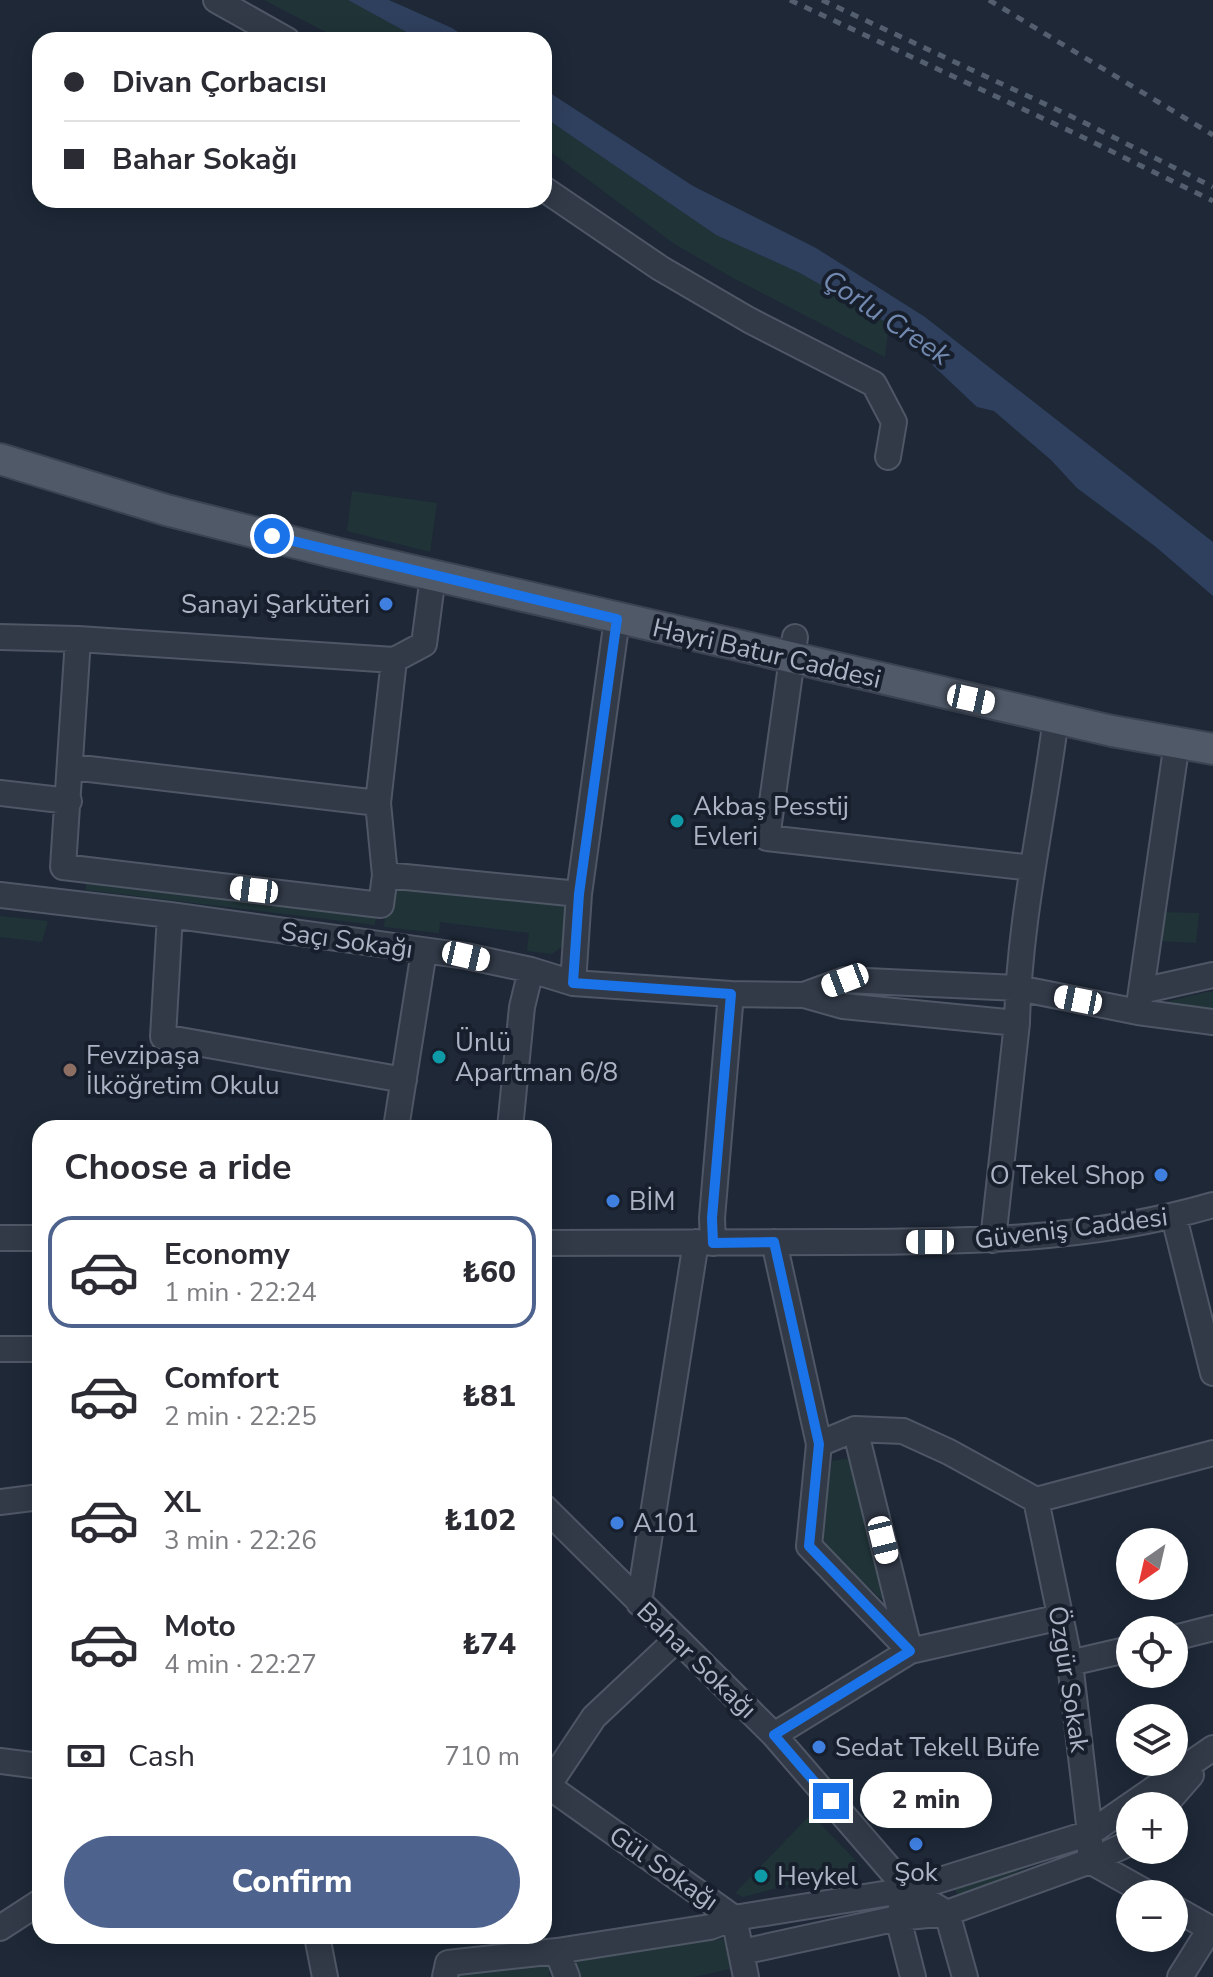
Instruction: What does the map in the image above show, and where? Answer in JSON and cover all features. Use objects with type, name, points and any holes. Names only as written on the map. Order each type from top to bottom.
[{"type":"main road","name":"Hayri Batur Caddesi","points":[[0,459],[166,510],[433,576],[617,619],[794,648],[1056,718],[1213,749]]},
{"type":"street","points":[[216,0],[273,32]]},
{"type":"street","points":[[552,194],[660,268],[749,320],[874,384],[894,422],[888,457]]},
{"type":"street","points":[[0,637],[78,639],[394,660],[424,644],[433,576]]},
{"type":"street","points":[[573,983],[579,894],[617,619]]},
{"type":"street","points":[[60,902],[72,767],[78,639]]},
{"type":"street","points":[[794,648],[767,838],[1032,868]]},
{"type":"street","points":[[63,867],[381,905],[385,875],[378,803],[394,660]]},
{"type":"street","points":[[993,1240],[1032,868],[1056,718]]},
{"type":"street","points":[[1140,1001],[1177,742]]},
{"type":"street","points":[[72,767],[378,803]]},
{"type":"street","points":[[0,793],[69,801]]},
{"type":"street","points":[[385,875],[579,894]]},
{"type":"street","name":"Saçı Sokağı","points":[[0,895],[466,956],[573,983],[731,994],[804,995]]},
{"type":"street","points":[[170,915],[163,1037],[404,1080]]},
{"type":"street","points":[[397,1120],[424,951]]},
{"type":"street","points":[[511,1120],[522,1007],[531,970]]},
{"type":"street","points":[[1140,1001],[1213,975]]},
{"type":"street","points":[[804,995],[845,980],[1018,988],[1140,1001],[1213,1022]]},
{"type":"street","points":[[639,1603],[712,1218],[731,994]]},
{"type":"street","points":[[804,995],[843,1006],[1017,1023]]},
{"type":"street","name":"Güveniş Caddesi","points":[[552,1243],[993,1240],[1174,1217],[1213,1205]]},
{"type":"street","points":[[1174,1217],[1213,1373]]},
{"type":"street","points":[[0,1238],[32,1238]]},
{"type":"street","points":[[774,1242],[819,1444],[809,1546],[910,1651]]},
{"type":"street","points":[[0,1349],[32,1349]]},
{"type":"street","points":[[819,1444],[855,1429],[903,1431],[949,1452],[1036,1500],[1213,1453]]},
{"type":"street","points":[[855,1429],[910,1651]]},
{"type":"street","points":[[0,1502],[32,1498]]},
{"type":"street","name":"Özgür Sokak","points":[[1036,1500],[1070,1663],[1090,1833],[1090,1861]]},
{"type":"street","name":"Bahar Sokağı","points":[[552,1515],[774,1735],[908,1890],[947,1913]]},
{"type":"street","points":[[774,1735],[910,1651],[1061,1617]]},
{"type":"street","points":[[1188,1634],[1213,1628]]},
{"type":"street","points":[[552,1776],[594,1717],[676,1640]]},
{"type":"street","points":[[1070,1663],[1116,1652]]},
{"type":"street","points":[[447,1970],[710,1927],[734,1918],[908,1890],[1090,1833],[1213,1749]]},
{"type":"street","points":[[1176,1792],[1213,1749]]},
{"type":"street","points":[[0,1761],[32,1765]]},
{"type":"street","name":"Gül Sokağı","points":[[552,1788],[734,1918],[746,1977]]},
{"type":"street","points":[[742,1952],[898,1918],[947,1913],[1116,1849]]},
{"type":"street","points":[[1090,1861],[1124,1880]]},
{"type":"street","points":[[908,1890],[898,1918],[913,1977]]},
{"type":"street","points":[[0,1928],[32,1907]]},
{"type":"street","points":[[947,1913],[965,1977]]},
{"type":"street","points":[[1180,1977],[1212,1930],[1188,1916]]},
{"type":"street","points":[[319,1944],[325,1977]]},
{"type":"street","points":[[557,1951],[567,1977]]},
{"type":"green space","points":[[264,0],[348,0],[406,32],[326,32]]},
{"type":"green space","points":[[552,122],[716,235],[800,273],[889,324],[885,357],[733,278],[673,243],[552,153]]},
{"type":"green space","points":[[352,491],[437,503],[430,552],[347,531]]},
{"type":"green space","points":[[86,881],[376,912],[375,925],[86,890]]},
{"type":"green space","points":[[399,884],[569,905],[563,946],[552,954],[527,951],[529,933],[440,922],[439,933],[384,927],[387,893]]},
{"type":"green space","points":[[1161,912],[1199,913],[1196,943],[1158,941]]},
{"type":"green space","points":[[0,916],[48,921],[42,942],[0,937]]},
{"type":"green space","points":[[1213,992],[1213,1019],[1158,1004]]},
{"type":"green space","points":[[852,1458],[889,1602],[879,1597],[828,1549],[821,1534],[832,1461]]},
{"type":"green space","points":[[811,1814],[861,1866],[743,1897],[735,1893]]},
{"type":"green space","points":[[1060,1854],[958,1897],[954,1887]]},
{"type":"green space","points":[[724,1939],[731,1969],[693,1977],[570,1977],[566,1955]]},
{"type":"green space","points":[[547,1959],[550,1977],[455,1977],[458,1972]]},
{"type":"water","points":[[348,0],[389,0],[458,32],[406,32]]},
{"type":"water","name":"Çorlu Creek","points":[[552,94],[693,186],[816,248],[925,317],[1213,542],[1213,596],[1156,547],[1077,488],[1051,460],[994,411],[977,407],[889,324],[800,273],[716,235],[552,122]]},
{"type":"railway","points":[[790,0],[1213,201]]},
{"type":"railway","points":[[822,0],[1077,119],[1213,187]]},
{"type":"railway","points":[[989,0],[1213,135]]},
{"type":"place","name":"Sanayi Şarküteri","points":[[386,604]]},
{"type":"place","name":"Akbaş Pesstij Evleri","points":[[677,821]]},
{"type":"place","name":"Ünlü Apartman 6/8","points":[[439,1057]]},
{"type":"place","name":"Fevzipaşa İlköğretim Okulu","points":[[70,1070]]},
{"type":"place","name":"O Tekel Shop","points":[[1161,1175]]},
{"type":"place","name":"BİM","points":[[613,1201]]},
{"type":"place","name":"A101","points":[[617,1523]]},
{"type":"place","name":"Sedat Tekell Büfe","points":[[819,1747]]},
{"type":"place","name":"Şok","points":[[916,1844]]},
{"type":"place","name":"Heykel","points":[[761,1876]]},
{"type":"route","points":[[272,536],[617,619],[579,894],[573,983],[731,994],[712,1218],[713,1243],[774,1242],[819,1444],[809,1546],[910,1651],[774,1735],[831,1801]]}]
